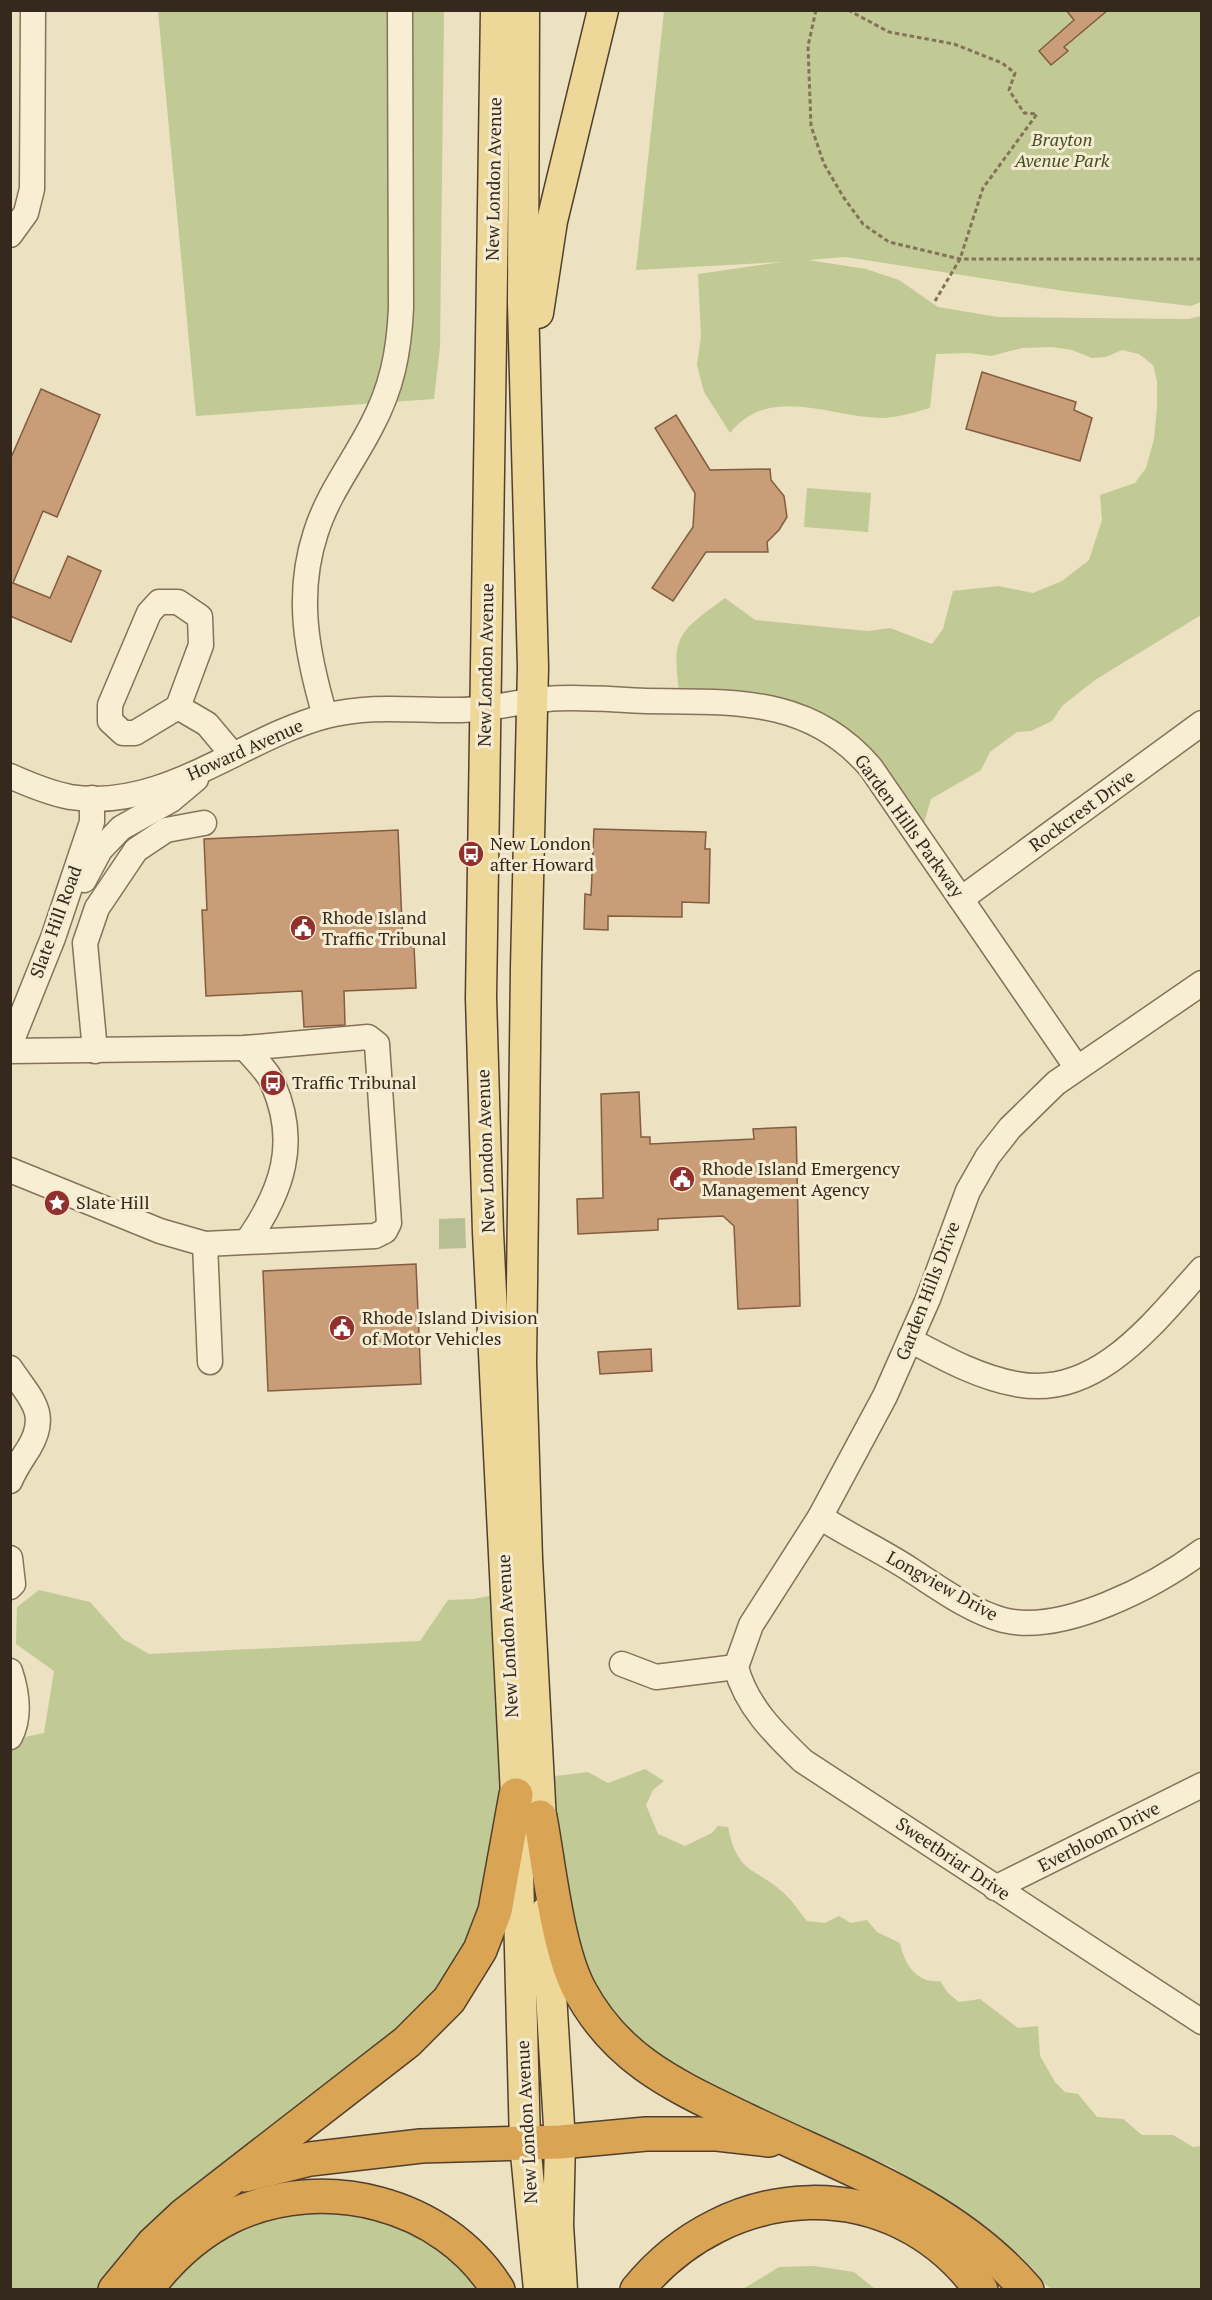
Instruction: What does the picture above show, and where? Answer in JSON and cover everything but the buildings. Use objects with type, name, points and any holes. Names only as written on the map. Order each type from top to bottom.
[{"type":"highway","points":[[115,2289],[153,2244],[184,2215],[407,2042],[435,2016],[454,1992],[480,1950],[495,1911],[516,1795]]},
{"type":"highway","points":[[540,1817],[569,1962],[579,1989],[602,2025],[624,2049],[656,2074],[792,2142],[889,2187],[941,2215],[982,2246],[1027,2289]]},
{"type":"highway","points":[[233,2178],[343,2154],[421,2146],[560,2142],[684,2134],[792,2142]]},
{"type":"highway","points":[[146,2289],[184,2248],[232,2216],[270,2202],[327,2196],[366,2200],[424,2221],[471,2255],[498,2289]]},
{"type":"highway","points":[[637,2289],[681,2246],[719,2222],[765,2206],[812,2203],[859,2208],[901,2224],[920,2234],[956,2260],[981,2289]]},
{"type":"main road","name":"New London Avenue","points":[[496,10],[481,998],[488,1232],[516,1795],[525,2143],[539,2289]]},
{"type":"main road","name":"New London Avenue","points":[[524,10],[522,221],[524,399],[534,667],[521,1363],[527,1559],[560,2142],[558,2225],[562,2289]]},
{"type":"main road","points":[[524,399],[552,221],[603,10]]},
{"type":"street","points":[[10,235],[26,213],[32,189],[33,10]]},
{"type":"street","points":[[325,716],[306,642],[304,586],[316,531],[334,491],[380,409],[398,355],[401,308],[400,10]]},
{"type":"street","points":[[159,602],[178,602],[200,617],[201,645],[178,707],[135,733],[123,733],[111,721],[110,705],[149,613],[159,602]]},
{"type":"street","name":"Garden Hills Parkway","points":[[485,707],[550,699],[745,703],[781,709],[812,722],[846,743],[871,768],[1077,1068]]},
{"type":"street","points":[[53,938],[93,863],[110,838],[136,818],[171,800],[223,759],[207,724],[178,707]]},
{"type":"street","name":"Howard Avenue","points":[[10,776],[69,796],[92,798],[145,791],[296,726],[325,716],[369,709],[463,710],[485,707]]},
{"type":"street","name":"Rockcrest Drive","points":[[961,899],[1202,723]]},
{"type":"street","name":"Slate Hill Road","points":[[10,1045],[53,938],[92,822],[92,798]]},
{"type":"street","points":[[95,1051],[85,943],[97,908],[136,850],[166,830],[204,823]]},
{"type":"street","name":"Garden Hills Drive","points":[[736,1667],[751,1625],[820,1517],[885,1396],[910,1340],[968,1191],[978,1172],[1010,1128],[1056,1083],[1202,983]]},
{"type":"street","points":[[10,1051],[245,1048],[368,1037],[374,1039],[377,1044],[389,1223],[385,1231],[375,1236],[248,1240],[205,1244],[160,1231],[10,1170]]},
{"type":"street","points":[[245,1048],[273,1083],[283,1116],[286,1146],[284,1169],[268,1212],[248,1240]]},
{"type":"street","points":[[205,1244],[210,1362]]},
{"type":"street","points":[[910,1340],[951,1363],[994,1379],[1038,1387],[1059,1384],[1098,1370],[1114,1359],[1159,1316],[1202,1269]]},
{"type":"street","points":[[10,1368],[33,1403],[40,1420],[38,1434],[13,1468]]},
{"type":"street","name":"Longview Drive","points":[[820,1517],[926,1581],[983,1612],[1005,1620],[1041,1620],[1082,1614],[1146,1587],[1202,1551]]},
{"type":"street","points":[[10,1558],[13,1584],[10,1587]]},
{"type":"street","points":[[622,1664],[656,1677],[736,1667]]},
{"type":"street","name":"Sweetbriar Drive","points":[[736,1667],[740,1682],[765,1723],[803,1761],[1202,2022]]},
{"type":"street","points":[[10,1671],[16,1690],[16,1723],[10,1737]]},
{"type":"street","name":"Everbloom Drive","points":[[995,1888],[1202,1785]]},
{"type":"path","points":[[816,10],[808,46],[811,126],[824,164],[863,224],[889,242],[960,259],[1202,259]]},
{"type":"path","points":[[848,10],[889,32],[954,44],[1002,63],[1015,73],[1010,90],[1014,101],[1023,113],[1037,114],[983,188],[960,259],[935,301]]},
{"type":"green space","points":[[158,11],[444,11],[440,347],[434,399],[196,416]]},
{"type":"green space","name":"Brayton Avenue Park","points":[[664,11],[1201,11],[1201,302],[1191,306],[1064,291],[846,257],[808,260],[866,269],[899,280],[938,307],[998,317],[1188,319],[1201,316],[1201,615],[1095,680],[1062,706],[1052,721],[1031,731],[1017,732],[990,752],[981,770],[931,799],[919,840],[859,757],[807,722],[680,700],[676,663],[680,639],[695,621],[725,598],[755,620],[868,631],[890,628],[932,644],[943,629],[953,591],[998,586],[1033,593],[1062,581],[1089,560],[1102,520],[1100,495],[1135,483],[1146,468],[1154,439],[1157,407],[1157,381],[1153,365],[1139,354],[1122,350],[1106,357],[1092,358],[1072,350],[1052,347],[1022,348],[991,356],[969,353],[936,354],[930,408],[881,418],[781,406],[763,410],[746,418],[730,433],[704,392],[697,365],[701,336],[698,274],[782,262],[636,270]]},
{"type":"green space","points":[[807,488],[871,493],[868,532],[804,527]]},
{"type":"green space","points":[[465,1218],[466,1248],[439,1249],[439,1219]]},
{"type":"green space","points":[[39,1590],[90,1602],[123,1639],[149,1654],[420,1641],[448,1600],[473,1599],[499,1594],[504,1834],[460,1973],[106,2289],[11,2290],[11,1740],[44,1733],[54,1671],[16,1644],[17,1607]]},
{"type":"green space","points":[[645,1769],[664,1781],[653,1790],[646,1805],[658,1834],[685,1846],[712,1833],[718,1826],[728,1827],[737,1855],[743,1863],[786,1895],[807,1921],[825,1923],[839,1916],[851,1923],[867,1920],[877,1932],[900,1943],[908,1965],[918,1976],[940,1981],[948,1993],[959,2002],[980,1999],[1018,2028],[1038,2026],[1040,2056],[1055,2082],[1065,2092],[1078,2094],[1097,2117],[1123,2119],[1142,2135],[1173,2135],[1193,2147],[1201,2146],[1201,2289],[1051,2289],[956,2207],[890,2166],[656,2075],[572,1980],[539,1778],[588,1772],[608,1783]]},
{"type":"green space","points":[[371,2200],[497,2290],[139,2290],[218,2219]]},
{"type":"green space","points":[[814,2266],[854,2272],[875,2289],[743,2289],[779,2267]]},
{"type":"place","name":"New London after Howard","points":[[471,854]]},
{"type":"place","name":"Rhode Island Traffic Tribunal","points":[[303,928]]},
{"type":"place","name":"Traffic Tribunal","points":[[273,1083]]},
{"type":"place","name":"Rhode Island Emergency Management Agency","points":[[682,1179]]},
{"type":"place","name":"Slate Hill","points":[[57,1203]]},
{"type":"place","name":"Rhode Island Division of Motor Vehicles","points":[[342,1328]]}]
